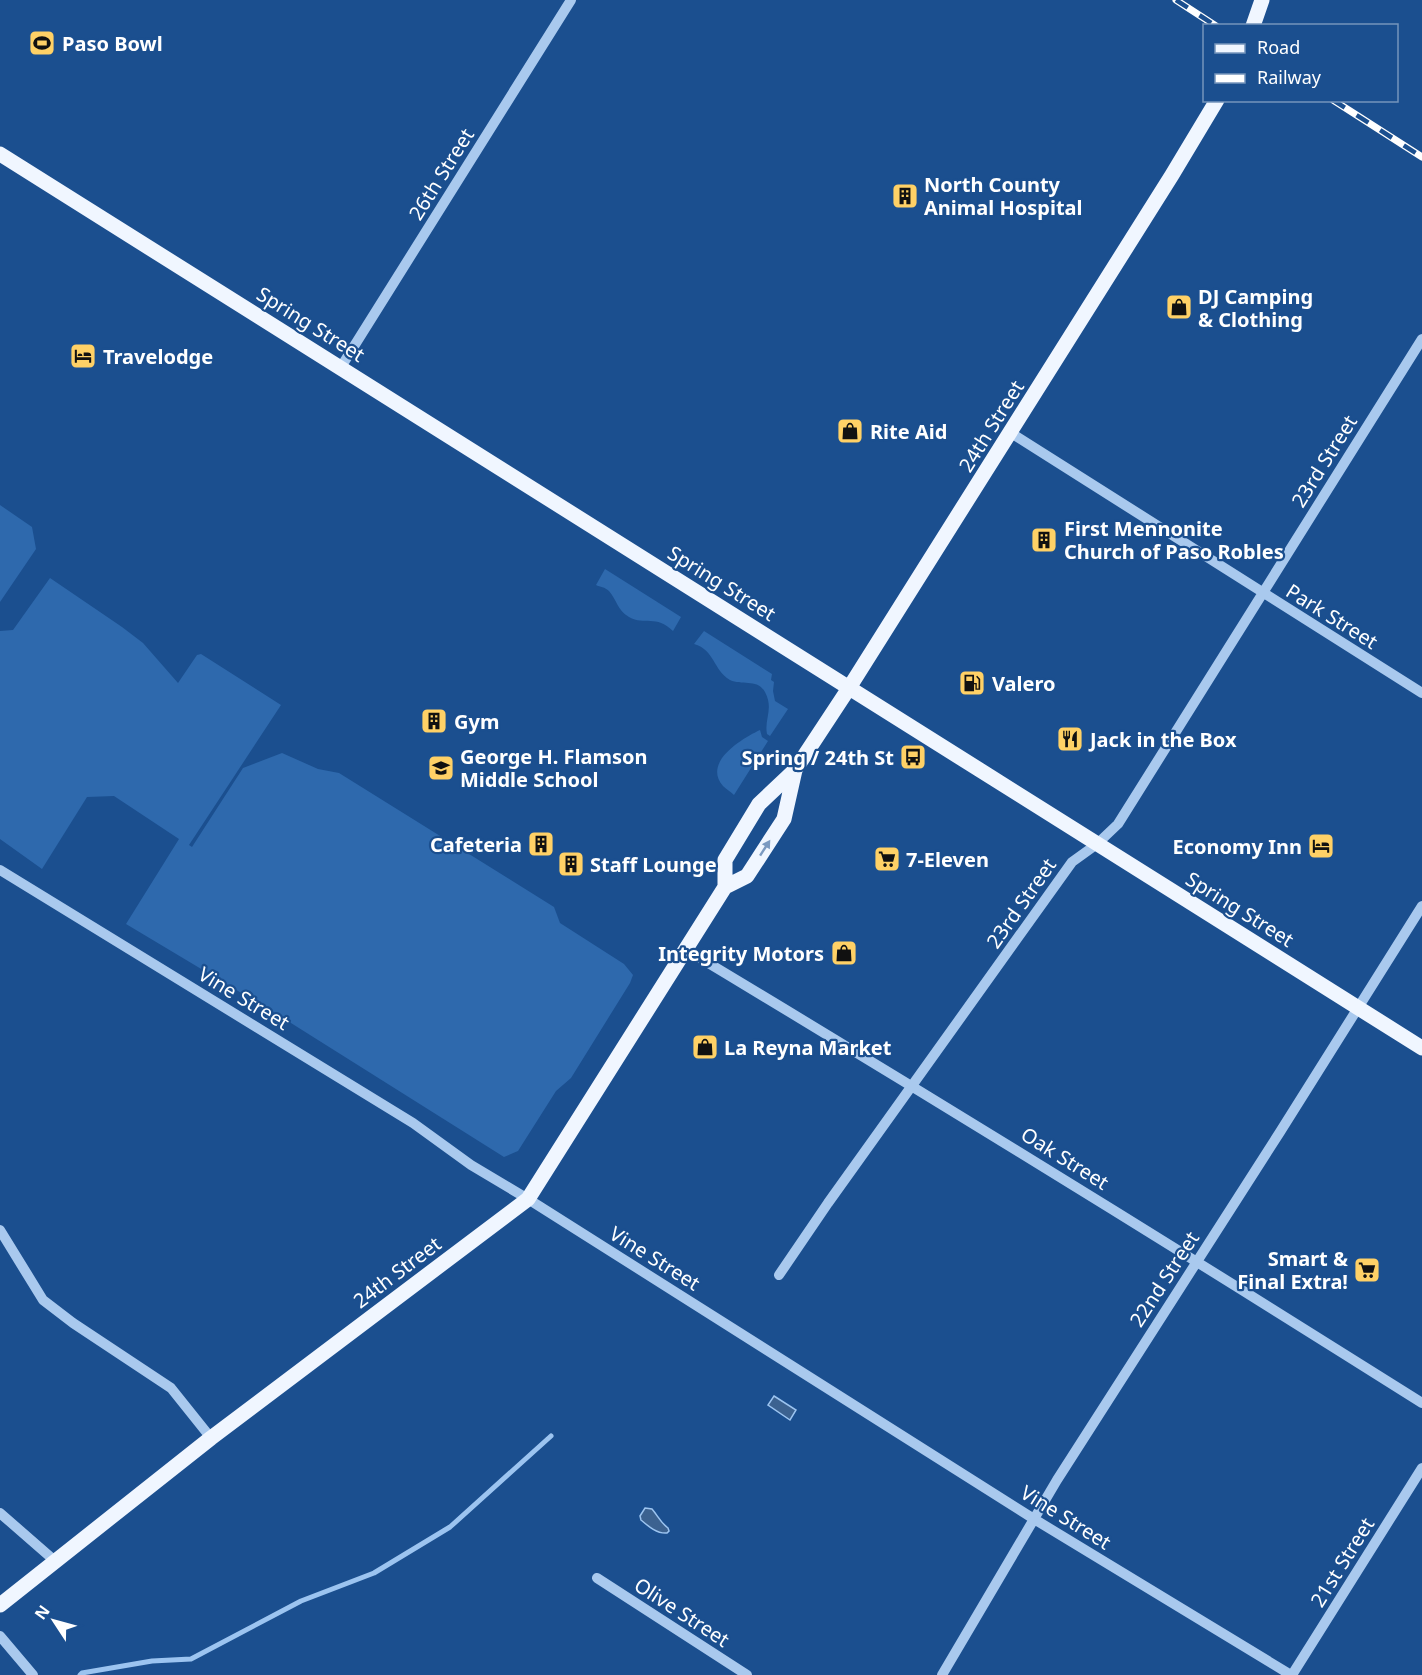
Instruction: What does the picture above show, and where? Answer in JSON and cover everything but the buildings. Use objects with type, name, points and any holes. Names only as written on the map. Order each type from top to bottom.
[{"type":"main road","points":[[1254,24],[1262,0]]},
{"type":"main road","name":"24th Street","points":[[725,887],[725,860],[759,804],[795,770],[849,688],[1011,433],[1172,175],[1215,102]]},
{"type":"main road","name":"Spring Street","points":[[0,154],[1422,1048]]},
{"type":"main road","name":"24th Street","points":[[0,1605],[211,1438],[528,1199],[725,887],[747,876],[784,819],[795,770]]},
{"type":"street","name":"26th Street","points":[[341,367],[571,0]]},
{"type":"street","name":"23rd Street","points":[[779,1275],[1072,862],[1097,844],[1118,824],[1422,339]]},
{"type":"street","name":"Park Street","points":[[1011,433],[1422,693]]},
{"type":"street","name":"Vine Street","points":[[0,870],[413,1122],[471,1165],[1034,1519],[1292,1675]]},
{"type":"street","name":"22nd Street","points":[[942,1675],[1057,1480],[1422,906]]},
{"type":"street","name":"Oak Street","points":[[685,949],[912,1085],[1422,1403]]},
{"type":"street","points":[[0,1230],[43,1300],[73,1323],[171,1388],[211,1438]]},
{"type":"street","name":"21st Street","points":[[1292,1675],[1422,1468]]},
{"type":"street","points":[[0,1513],[55,1561]]},
{"type":"street","name":"Olive Street","points":[[597,1578],[747,1675]]},
{"type":"street","points":[[0,1636],[33,1675]]},
{"type":"shaded area","points":[[0,505],[32,527],[36,549],[0,602]]},
{"type":"shaded area","points":[[605,569],[681,617],[673,631],[656,621],[640,621],[625,614],[609,591],[596,585]]},
{"type":"shaded area","points":[[50,578],[143,643],[178,683],[197,655],[201,654],[281,705],[189,845],[192,847],[243,768],[282,753],[318,769],[339,773],[554,907],[560,923],[624,964],[633,975],[571,1078],[556,1091],[518,1151],[504,1157],[283,1018],[126,924],[179,839],[114,796],[87,797],[42,869],[0,839],[0,631],[13,630]]},
{"type":"shaded area","points":[[704,631],[772,674],[775,701],[788,709],[770,736],[767,734],[769,704],[765,692],[758,685],[735,682],[724,676],[710,655],[694,644]]},
{"type":"shaded area","points":[[760,730],[762,737],[768,741],[734,795],[723,786],[718,777],[721,760],[735,745]]},
{"type":"shaded area","points":[[774,1396],[796,1410],[790,1420],[768,1405]]},
{"type":"shaded area","points":[[645,1508],[652,1509],[668,1528],[667,1533],[656,1531],[641,1520],[640,1516]]},
{"type":"waterway","points":[[80,1675],[152,1661],[191,1659],[301,1601],[374,1573],[450,1527],[551,1436]]},
{"type":"railway","points":[[1176,0],[1213,24]]},
{"type":"railway","points":[[1336,102],[1422,157]]},
{"type":"place","name":"Paso Bowl","points":[[42,43]]},
{"type":"place","name":"North County Animal Hospital","points":[[905,196]]},
{"type":"place","name":"DJ Camping & Clothing","points":[[1179,307]]},
{"type":"place","name":"Travelodge","points":[[83,356]]},
{"type":"place","name":"Rite Aid","points":[[850,431]]},
{"type":"place","name":"First Mennonite Church of Paso Robles","points":[[1044,540]]},
{"type":"place","name":"Valero","points":[[972,683]]},
{"type":"place","name":"Gym","points":[[434,721]]},
{"type":"place","name":"Jack in the Box","points":[[1070,739]]},
{"type":"place","name":"Spring / 24th St","points":[[913,757]]},
{"type":"place","name":"George H. Flamson Middle School","points":[[441,768]]},
{"type":"place","name":"Cafeteria","points":[[541,844]]},
{"type":"place","name":"Economy Inn","points":[[1321,846]]},
{"type":"place","name":"7-Eleven","points":[[887,859]]},
{"type":"place","name":"Staff Lounge","points":[[571,864]]},
{"type":"place","name":"Integrity Motors","points":[[844,953]]},
{"type":"place","name":"La Reyna Market","points":[[705,1047]]},
{"type":"place","name":"Smart & Final Extra!","points":[[1367,1270]]}]
